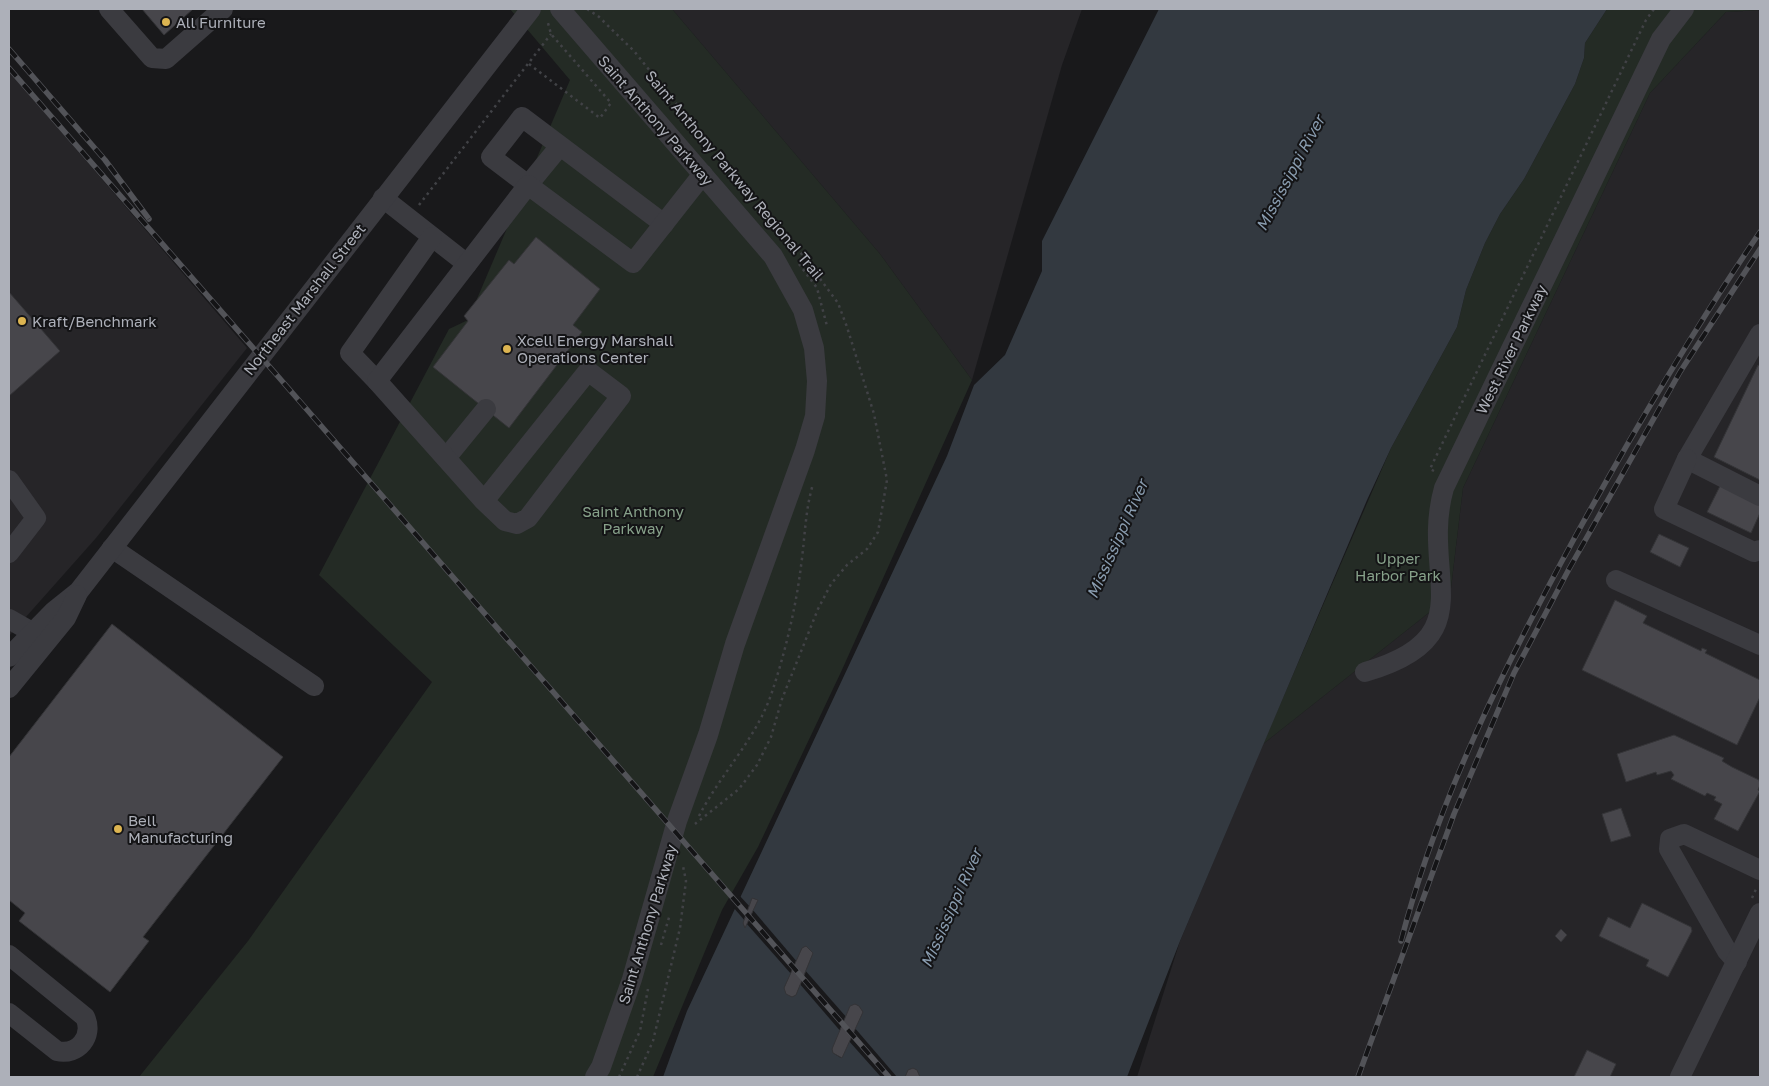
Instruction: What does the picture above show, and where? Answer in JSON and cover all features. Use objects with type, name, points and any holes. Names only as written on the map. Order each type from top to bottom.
[{"type":"street","points":[[109,9],[152,58],[166,59],[223,9]]},
{"type":"street","name":"Northeast Marshall Street","points":[[41,637],[54,611],[79,591],[382,198],[531,9]]},
{"type":"street","name":"West River Parkway","points":[[1364,672],[1389,665],[1403,658],[1416,650],[1431,636],[1441,612],[1437,519],[1444,488],[1661,39],[1684,9]]},
{"type":"street","name":"Saint Anthony Parkway","points":[[554,15],[703,174],[773,256],[803,310],[814,348],[817,381],[815,416],[805,450],[735,644],[708,735],[677,821],[632,979],[601,1067],[595,1077]]},
{"type":"street","points":[[664,224],[522,117],[491,157],[633,263],[664,224],[703,174]]},
{"type":"street","points":[[377,381],[560,146]]},
{"type":"street","points":[[382,198],[467,264]]},
{"type":"street","points":[[432,237],[350,353],[484,501],[505,521],[517,524],[528,518],[621,396],[588,371],[484,501]]},
{"type":"street","points":[[1760,334],[1687,459],[1664,509],[1754,552],[1760,550]]},
{"type":"street","points":[[446,458],[486,410]]},
{"type":"street","points":[[1687,459],[1760,496]]},
{"type":"street","points":[[9,480],[36,518],[9,553]]},
{"type":"street","points":[[112,548],[314,686]]},
{"type":"street","points":[[1616,580],[1760,645]]},
{"type":"street","points":[[9,619],[41,637]]},
{"type":"street","points":[[9,657],[41,637]]},
{"type":"street","points":[[9,688],[41,637]]},
{"type":"street","points":[[1736,962],[1727,951],[1669,849],[1670,839],[1684,834],[1760,870]]},
{"type":"street","points":[[1680,1077],[1760,914]]},
{"type":"street","points":[[9,955],[85,1017],[89,1026],[89,1032],[76,1049],[66,1053],[57,1051],[9,1014]]},
{"type":"path","points":[[585,9],[587,14]]},
{"type":"path","points":[[585,9],[598,16],[634,51],[723,162],[795,244],[838,303],[874,414],[887,480],[878,532],[867,549],[847,564],[831,584],[818,609],[782,699],[771,737],[757,765],[738,789],[695,824],[712,793],[755,730],[772,692],[790,626],[801,566],[806,517],[815,478]]},
{"type":"path","points":[[1430,469],[1638,36],[1654,9]]},
{"type":"path","points":[[408,218],[551,34],[554,15]]},
{"type":"path","points":[[529,64],[600,118],[611,103],[551,34]]},
{"type":"path","name":"Saint Anthony Parkway Regional Trail","points":[[796,261],[817,288],[825,312],[828,332]]},
{"type":"path","points":[[637,1077],[653,1041],[680,928],[686,881],[682,865]]},
{"type":"shaded area","points":[[672,9],[1082,9],[1062,65],[972,380],[880,254]]},
{"type":"shaded area","points":[[1760,10],[1760,1077],[1137,1077],[1180,941],[1263,744],[1450,596],[1463,488],[1650,93],[1726,12]]},
{"type":"shaded area","points":[[9,71],[247,348],[96,538],[9,636]]},
{"type":"green space","name":"Saint Anthony Parkway","points":[[510,9],[672,9],[880,254],[972,380],[841,672],[758,847],[722,910],[653,1077],[139,1077],[248,941],[432,682],[319,575],[449,329],[468,320],[570,80]]},
{"type":"green space","name":"Upper Harbor Park","points":[[1607,9],[1760,10],[1726,12],[1650,93],[1463,488],[1450,596],[1263,744],[1391,448],[1457,327],[1466,290],[1485,243],[1500,214],[1524,179],[1575,84],[1584,58],[1585,43]]},
{"type":"water","name":"Mississippi River","points":[[1159,9],[1607,9],[1585,43],[1584,58],[1575,84],[1524,179],[1500,214],[1485,243],[1466,290],[1457,327],[1391,448],[1367,500],[1180,941],[1127,1077],[920,1077],[917,1070],[913,1068],[908,1070],[905,1077],[663,1077],[687,1011],[947,456],[974,385],[1005,355],[1042,271],[1042,241]],"holes":[[[753,898],[757,900],[745,928],[743,923]],[[806,946],[813,953],[796,995],[792,997],[787,994],[784,988],[802,948]],[[855,1004],[859,1006],[863,1012],[841,1058],[833,1053],[832,1049]]]},
{"type":"pier","points":[[739,895],[751,908],[746,922],[733,907]]},
{"type":"pier","points":[[752,909],[798,963],[792,975],[746,923]]},
{"type":"pier","points":[[804,969],[848,1019],[842,1033],[799,983]]},
{"type":"pier","points":[[854,1027],[897,1077],[881,1077],[848,1040]]},
{"type":"building","name":"All Furniture","points":[[142,9],[193,9],[164,35]]},
{"type":"building","name":"Xcell Energy Marshall Operations Center","points":[[536,237],[600,289],[573,325],[582,332],[509,428],[433,367],[468,321],[464,316],[509,260],[514,264]]},
{"type":"building","name":"Kraft/Benchmark","points":[[9,292],[60,351],[9,396]]},
{"type":"building","points":[[1758,365],[1760,366],[1760,480],[1714,457]]},
{"type":"building","points":[[1721,484],[1760,504],[1760,513],[1751,533],[1707,512]]},
{"type":"building","points":[[1659,534],[1689,548],[1680,567],[1650,552]]},
{"type":"building","points":[[1615,600],[1647,616],[1643,623],[1701,651],[1702,648],[1707,650],[1705,653],[1760,680],[1760,697],[1737,745],[1582,670]]},
{"type":"building","name":"Bell Manufacturing","points":[[112,624],[283,757],[143,937],[149,941],[110,992],[19,921],[25,913],[9,900],[9,757]]},
{"type":"building","points":[[1674,735],[1724,758],[1722,761],[1759,780],[1758,790],[1760,791],[1738,831],[1714,819],[1722,804],[1714,800],[1716,797],[1707,793],[1705,796],[1671,779],[1674,775],[1671,771],[1657,775],[1656,772],[1626,782],[1617,754]]},
{"type":"building","points":[[1621,808],[1631,836],[1611,842],[1602,814]]},
{"type":"building","points":[[752,898],[758,900],[745,928],[743,923]]},
{"type":"building","points":[[1642,903],[1691,927],[1692,931],[1668,977],[1646,966],[1649,960],[1599,936],[1608,917],[1630,928]]},
{"type":"building","points":[[1561,929],[1567,935],[1561,942],[1555,936]]},
{"type":"building","points":[[806,946],[813,953],[796,995],[792,997],[786,994],[784,988],[802,948]]},
{"type":"building","points":[[855,1004],[863,1012],[842,1058],[833,1053],[832,1049],[850,1006]]},
{"type":"building","points":[[1587,1050],[1616,1064],[1610,1077],[1574,1077]]},
{"type":"building","points":[[913,1068],[917,1070],[920,1077],[905,1077],[908,1070]]},
{"type":"railway","points":[[9,49],[105,160],[149,219]]},
{"type":"railway","points":[[9,68],[889,1077]]},
{"type":"railway","points":[[1401,941],[1416,888],[1454,785],[1523,634],[1641,420],[1711,306],[1760,232]]},
{"type":"railway","points":[[1358,1077],[1454,814],[1514,673],[1569,569],[1680,372],[1760,249]]},
{"type":"place","name":"All Furniture","points":[[166,22]]},
{"type":"place","name":"Kraft/Benchmark","points":[[22,321]]},
{"type":"place","name":"Xcell Energy Marshall Operations Center","points":[[507,349]]},
{"type":"place","name":"Bell Manufacturing","points":[[118,829]]}]
